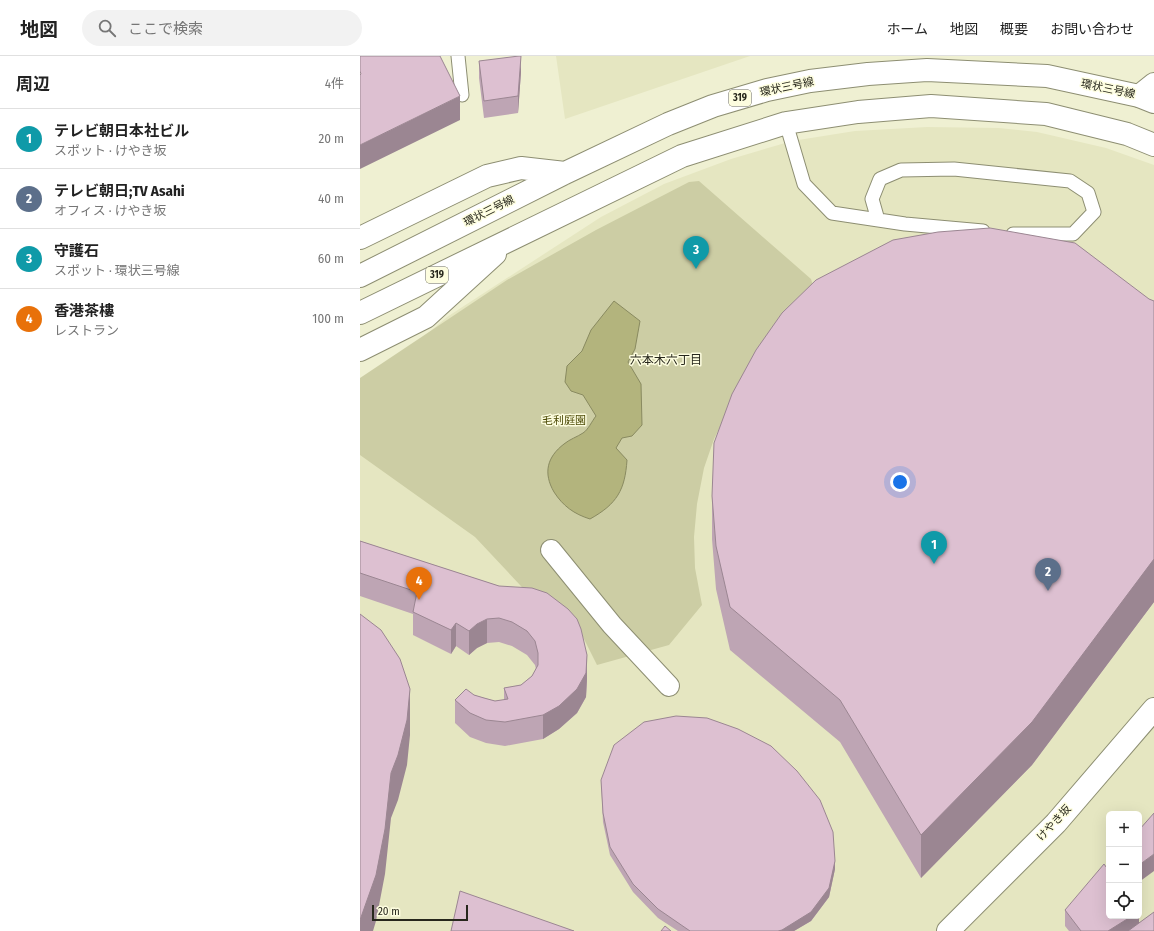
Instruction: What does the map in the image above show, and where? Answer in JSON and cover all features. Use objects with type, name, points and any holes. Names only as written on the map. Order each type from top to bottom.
[{"type":"main road","name":"環状三号線","points":[[360,276],[565,173],[668,124],[706,109],[767,90],[810,81],[868,74],[927,70],[1047,76],[1149,94]]},
{"type":"main road","name":"319","points":[[360,313],[682,156],[786,123],[858,112],[931,106],[1046,114],[1127,134],[1154,145]]},
{"type":"main road","points":[[360,238],[487,176],[521,168],[565,173]]},
{"type":"main road","points":[[360,350],[426,317],[514,237]]},
{"type":"main road","name":"けやき坂","points":[[948,931],[1056,823],[1154,709]]},
{"type":"street","points":[[551,550],[612,625],[669,686]]},
{"type":"lane","points":[[458,56],[462,95]]},
{"type":"lane","points":[[786,123],[804,184],[832,213],[878,220],[1026,235],[1073,234],[1094,212],[1088,193],[1070,181],[954,169],[901,170],[880,179],[872,199],[878,220]]},
{"type":"shaded area","points":[[556,56],[750,56],[565,119]]},
{"type":"shaded area","points":[[927,127],[999,128],[1037,132],[1106,148],[1154,165],[1154,931],[360,931],[360,382],[388,367],[447,317],[601,217],[664,184],[731,159],[792,141],[855,131]]},
{"type":"shaded area","points":[[614,301],[640,321],[635,349],[628,362],[641,384],[642,425],[632,436],[622,438],[616,448],[627,460],[622,488],[607,508],[590,519],[569,509],[557,497],[551,485],[548,466],[550,460],[558,449],[566,442],[585,432],[596,416],[583,395],[571,391],[565,382],[567,366],[582,351],[591,330]]},
{"type":"green space","name":"毛利庭園","points":[[699,181],[811,279],[817,299],[727,413],[714,439],[704,468],[697,504],[694,537],[695,568],[702,605],[669,645],[597,665],[582,635],[535,601],[475,537],[360,455],[360,378],[507,280],[596,230],[689,182]]},
{"type":"building","points":[[360,56],[440,56],[460,96],[360,145]]},
{"type":"building","points":[[521,56],[518,96],[484,101],[479,61]]},
{"type":"building","points":[[990,228],[1075,243],[1149,299],[1154,301],[1154,559],[1032,722],[921,835],[840,700],[730,607],[716,546],[712,496],[714,443],[732,394],[756,350],[782,313],[816,280],[893,240],[938,232]]},
{"type":"building","points":[[360,541],[499,586],[532,588],[547,593],[568,609],[577,619],[581,629],[587,655],[586,673],[577,689],[559,706],[543,715],[505,722],[486,720],[470,713],[455,700],[466,689],[474,695],[495,701],[508,699],[504,688],[521,685],[532,676],[538,665],[538,653],[535,641],[527,631],[512,622],[499,618],[487,619],[477,624],[469,631],[456,623],[451,630],[413,612],[417,592],[360,573]]},
{"type":"building","points":[[360,614],[381,630],[400,659],[410,689],[407,720],[398,755],[391,773],[385,829],[376,875],[360,920]]},
{"type":"building","points":[[676,716],[707,718],[738,729],[771,746],[797,771],[820,800],[833,832],[835,861],[829,888],[811,912],[782,930],[690,931],[658,909],[633,884],[610,847],[603,813],[601,780],[614,745],[644,722]]},
{"type":"building","points":[[1154,813],[1154,854],[1142,863],[1142,847],[1142,827]]},
{"type":"building","points":[[1104,864],[1106,867],[1106,919],[1127,919],[1108,931],[1081,931],[1065,910]]},
{"type":"building","points":[[460,891],[574,931],[451,931]]},
{"type":"building","points":[[1154,912],[1154,931],[1128,931]]},
{"type":"building","points":[[665,926],[671,931],[661,931]]},
{"type":"place","name":"守護石","points":[[696,269]]},
{"type":"place","name":"テレビ朝日本社ビル","points":[[934,564]]},
{"type":"place","name":"テレビ朝日;TV Asahi","points":[[1048,591]]},
{"type":"place","name":"香港茶樓","points":[[419,600]]},
{"type":"district","name":"六本木六丁目","points":[[666,360]]}]
